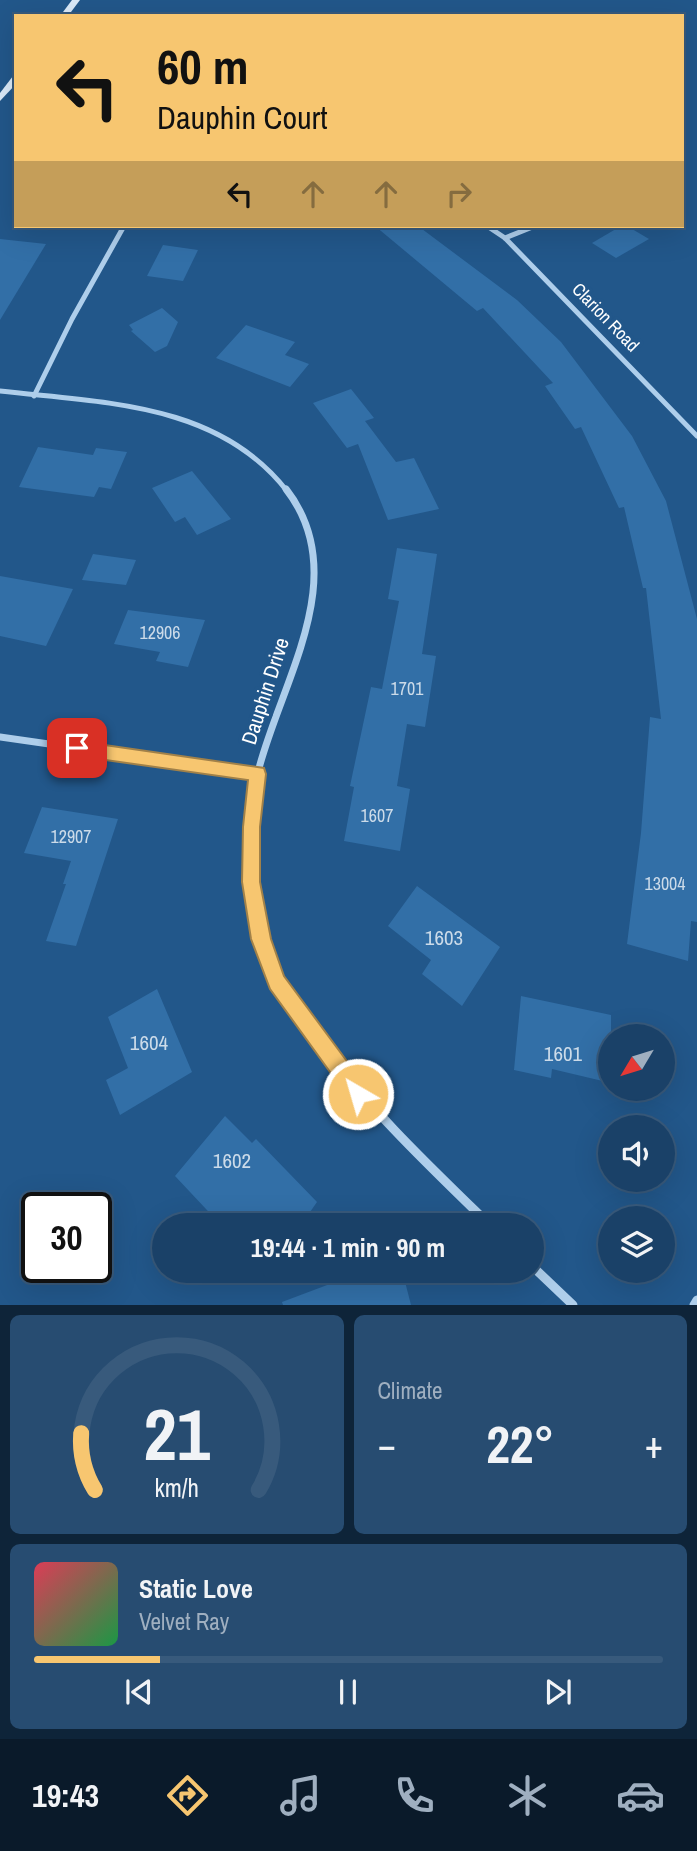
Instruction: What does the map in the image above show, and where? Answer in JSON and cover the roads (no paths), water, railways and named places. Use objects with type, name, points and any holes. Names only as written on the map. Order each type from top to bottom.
[{"type":"main road","points":[[1,95],[14,80]]},
{"type":"street","points":[[34,396],[123,228]]},
{"type":"street","name":"Clarion Road","points":[[490,228],[505,238],[697,436]]},
{"type":"street","points":[[505,238],[530,228]]},
{"type":"street","name":"Dauphin Drive","points":[[0,391],[136,409],[211,429],[261,460],[292,491],[303,508],[311,527],[316,554],[314,584],[303,642],[258,774],[251,827],[251,882],[261,939],[276,982],[358,1094],[478,1213]]},
{"type":"street","points":[[0,737],[258,774]]},
{"type":"street","points":[[544,1277],[573,1305]]},
{"type":"street","points":[[694,1305],[697,1300]]}]
